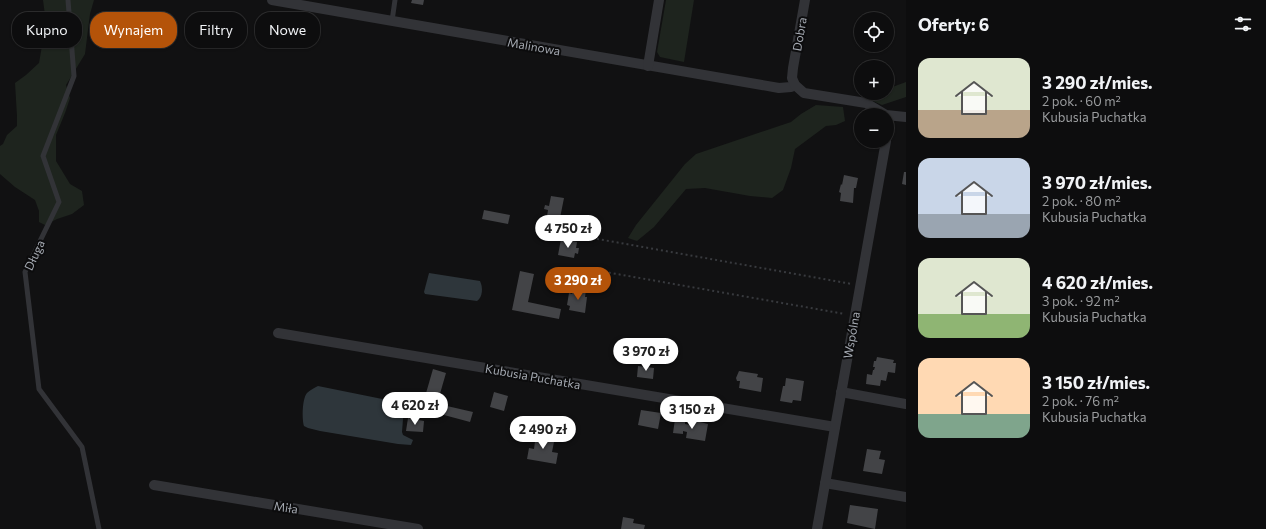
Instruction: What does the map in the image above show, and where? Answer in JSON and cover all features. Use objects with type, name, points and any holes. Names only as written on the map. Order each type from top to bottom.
[{"type":"street","name":"Malinowa","points":[[272,0],[779,88],[791,87],[795,85]]},
{"type":"street","points":[[648,66],[659,0]]},
{"type":"street","name":"Dobra","points":[[795,85],[792,78],[793,68],[805,0]]},
{"type":"street","points":[[795,85],[804,93],[866,103],[874,108]]},
{"type":"street","points":[[894,116],[906,117]]},
{"type":"street","name":"Wspólna","points":[[817,529],[885,148]]},
{"type":"street","name":"Kubusia Puchatka","points":[[278,333],[835,427]]},
{"type":"street","points":[[841,392],[906,404]]},
{"type":"street","points":[[825,483],[906,497]]},
{"type":"street","name":"Miła","points":[[154,485],[418,529]]},
{"type":"lane","name":"Długa","points":[[68,0],[74,76],[43,156],[59,202],[24,272],[39,390],[82,447],[99,529]]},
{"type":"lane","points":[[392,21],[395,0]]},
{"type":"path","points":[[592,238],[859,286]]},
{"type":"path","points":[[594,270],[854,315]]},
{"type":"shaded area","points":[[43,0],[94,0],[90,12],[85,54],[66,85],[70,98],[56,135],[56,161],[70,184],[82,191],[84,205],[72,214],[45,225],[39,222],[39,211],[35,200],[15,187],[0,174],[0,146],[3,144],[7,135],[17,126],[15,83],[39,63],[42,48],[82,48],[82,12],[45,12]]},
{"type":"shaded area","points":[[666,0],[694,0],[684,62],[660,57],[657,52]]},
{"type":"shaded area","points":[[906,82],[906,97],[882,105],[871,100],[894,100],[894,86]]},
{"type":"shaded area","points":[[816,105],[843,107],[845,121],[836,125],[826,126],[795,149],[791,168],[783,190],[772,198],[750,196],[705,188],[686,189],[654,227],[637,241],[628,238],[636,225],[685,164],[696,154],[791,122]]},
{"type":"shaded area","points":[[429,273],[480,281],[482,289],[480,297],[477,301],[425,294],[424,292]]},
{"type":"shaded area","points":[[318,386],[402,403],[404,406],[402,432],[403,435],[413,440],[411,445],[320,431],[304,426],[303,409],[305,396],[309,391]]},
{"type":"building","points":[[412,0],[424,0],[423,5],[411,3]]},
{"type":"building","points":[[904,172],[906,172],[906,185],[902,184]]},
{"type":"building","points":[[844,175],[858,178],[856,188],[854,188],[853,203],[840,201],[841,193],[839,192]]},
{"type":"building","points":[[551,196],[564,198],[560,218],[547,216],[548,210],[544,209],[545,205],[549,206]]},
{"type":"building","points":[[484,210],[510,215],[508,224],[482,219]]},
{"type":"building","points":[[561,239],[577,242],[576,248],[579,248],[578,254],[575,253],[574,258],[558,255]]},
{"type":"building","points":[[520,271],[534,274],[528,302],[561,309],[559,319],[512,310]]},
{"type":"building","points":[[573,288],[586,290],[585,297],[587,297],[585,313],[569,310],[570,306],[567,305],[569,293],[572,294]]},
{"type":"building","points":[[877,357],[894,360],[893,363],[896,363],[895,373],[888,372],[886,381],[881,380],[880,386],[866,384],[867,374],[872,375],[875,367],[873,367],[874,361],[876,361]]},
{"type":"building","points":[[638,366],[654,368],[653,379],[637,377]]},
{"type":"building","points":[[433,369],[446,373],[435,411],[422,407]]},
{"type":"building","points":[[739,371],[758,374],[757,377],[763,378],[761,392],[739,388],[740,381],[737,381],[736,378]]},
{"type":"building","points":[[786,378],[804,381],[801,401],[793,400],[792,403],[780,401]]},
{"type":"building","points":[[494,392],[508,396],[504,411],[490,407]]},
{"type":"building","points":[[447,406],[473,412],[470,422],[444,415]]},
{"type":"building","points":[[641,410],[661,413],[658,429],[638,425]]},
{"type":"building","points":[[408,418],[424,421],[423,432],[406,431]]},
{"type":"building","points":[[675,419],[685,421],[685,424],[691,425],[692,420],[708,424],[705,441],[686,438],[687,432],[683,431],[683,434],[673,433]]},
{"type":"building","points":[[536,434],[555,437],[552,452],[558,453],[556,464],[527,459],[529,448],[534,449]]},
{"type":"building","points":[[867,449],[881,451],[879,459],[885,460],[882,474],[863,471]]},
{"type":"building","points":[[850,505],[878,509],[875,529],[847,523]]},
{"type":"building","points":[[623,517],[634,519],[633,523],[645,525],[644,529],[621,529]]}]
